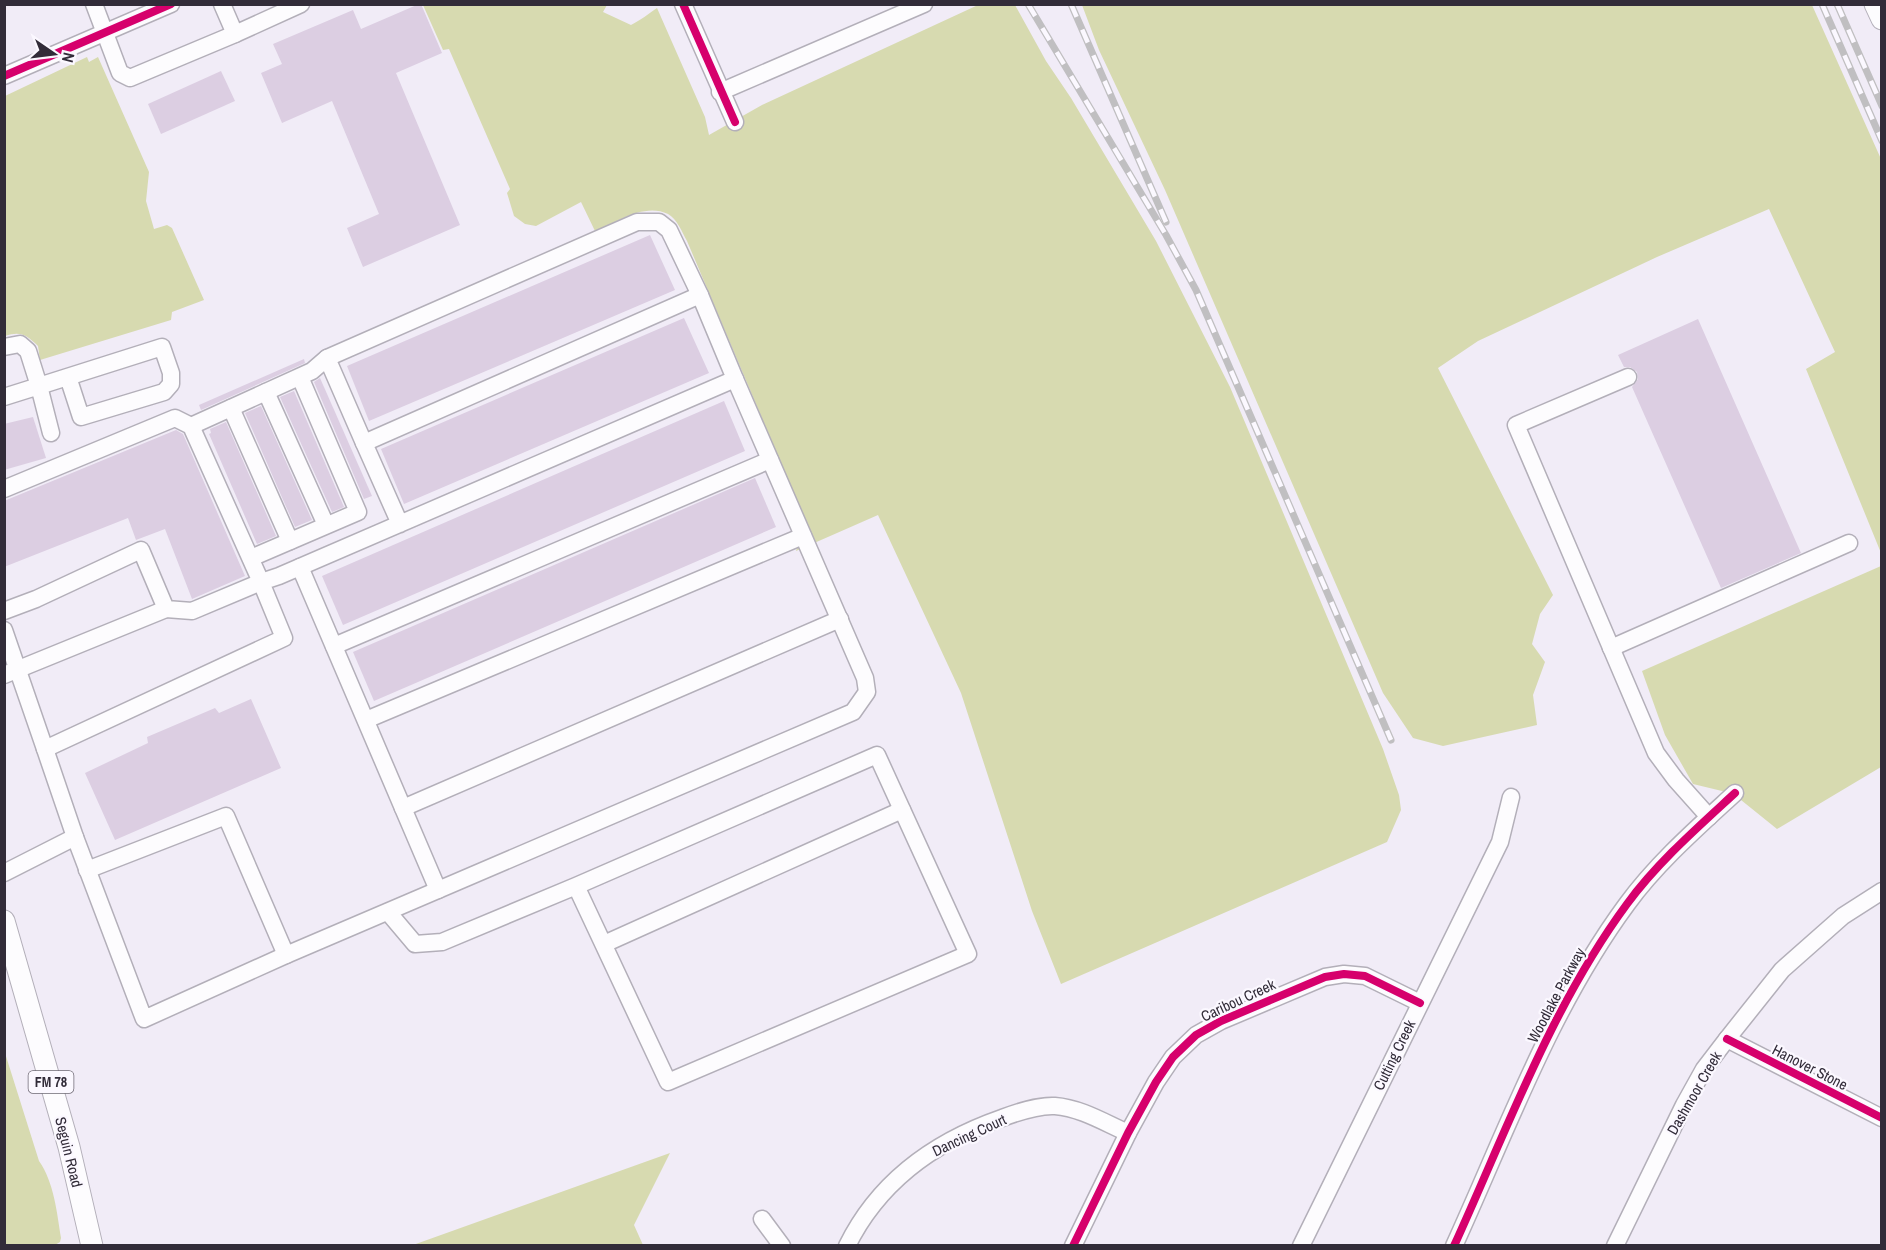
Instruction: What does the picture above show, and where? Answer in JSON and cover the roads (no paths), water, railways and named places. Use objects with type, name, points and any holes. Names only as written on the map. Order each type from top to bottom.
[{"type":"main road","points":[[1875,4],[1881,19]]},
{"type":"main road","name":"Seguin Road","points":[[4,921],[9,956],[69,1147],[92,1245]]},
{"type":"street","points":[[94,4],[120,73],[130,78],[301,4]]},
{"type":"street","points":[[4,76],[171,4]]},
{"type":"street","points":[[222,4],[235,34]]},
{"type":"street","points":[[682,4],[735,122]]},
{"type":"street","points":[[720,92],[924,4]]},
{"type":"street","points":[[4,630],[11,672],[45,749],[87,870],[144,1019],[286,955],[853,712],[867,692],[865,678],[700,296],[669,231],[659,222],[637,222],[327,358],[312,371],[300,377],[191,426]]},
{"type":"street","points":[[364,443],[700,296]]},
{"type":"street","points":[[4,348],[20,344],[28,351],[51,433]]},
{"type":"street","points":[[4,397],[162,347],[171,373],[171,384],[164,392],[81,417],[68,377]]},
{"type":"street","points":[[327,358],[400,524]]},
{"type":"street","points":[[251,558],[358,512],[300,377]]},
{"type":"street","points":[[1628,377],[1516,425],[1656,753],[1676,780],[1709,817]]},
{"type":"street","points":[[11,672],[166,609],[192,611],[300,567],[735,379]]},
{"type":"street","points":[[266,392],[326,525]]},
{"type":"street","points":[[231,408],[290,541]]},
{"type":"street","points":[[4,489],[175,418],[191,426],[251,558],[284,638],[45,749]]},
{"type":"street","points":[[334,646],[771,460]]},
{"type":"street","points":[[366,720],[803,536]]},
{"type":"street","points":[[1611,648],[1849,543]]},
{"type":"street","points":[[4,611],[36,599],[141,550],[166,609]]},
{"type":"street","points":[[300,567],[438,890]]},
{"type":"street","points":[[403,808],[840,619]]},
{"type":"street","points":[[388,912],[415,944],[442,942],[877,755],[968,954],[668,1082],[576,886]]},
{"type":"street","name":"Woodlake Parkway","points":[[1454,1245],[1550,1031],[1591,957],[1628,903],[1669,855],[1735,793]]},
{"type":"street","name":"Cutting Creek","points":[[1301,1245],[1500,842],[1511,797]]},
{"type":"street","points":[[604,944],[902,810]]},
{"type":"street","points":[[87,870],[226,816],[286,955]]},
{"type":"street","points":[[4,873],[75,837]]},
{"type":"street","name":"Dashmoor Creek","points":[[1615,1245],[1704,1069],[1782,970],[1843,916],[1881,891]]},
{"type":"street","name":"Caribou Creek","points":[[1073,1245],[1128,1133],[1156,1082],[1173,1057],[1196,1035],[1221,1021],[1326,977],[1344,974],[1365,976],[1420,1003]]},
{"type":"street","name":"Hanover Stone","points":[[1727,1039],[1881,1118]]},
{"type":"street","name":"Dancing Court","points":[[847,1245],[872,1205],[898,1176],[931,1152],[986,1124],[1025,1110],[1055,1106],[1084,1113],[1128,1133]]},
{"type":"street","points":[[762,1219],[782,1245]]},
{"type":"railway","points":[[1028,4],[1166,235],[1196,290],[1391,740]]},
{"type":"railway","points":[[1071,4],[1166,222]]},
{"type":"railway","points":[[1822,4],[1882,141]]},
{"type":"railway","points":[[1837,4],[1882,106]]}]
